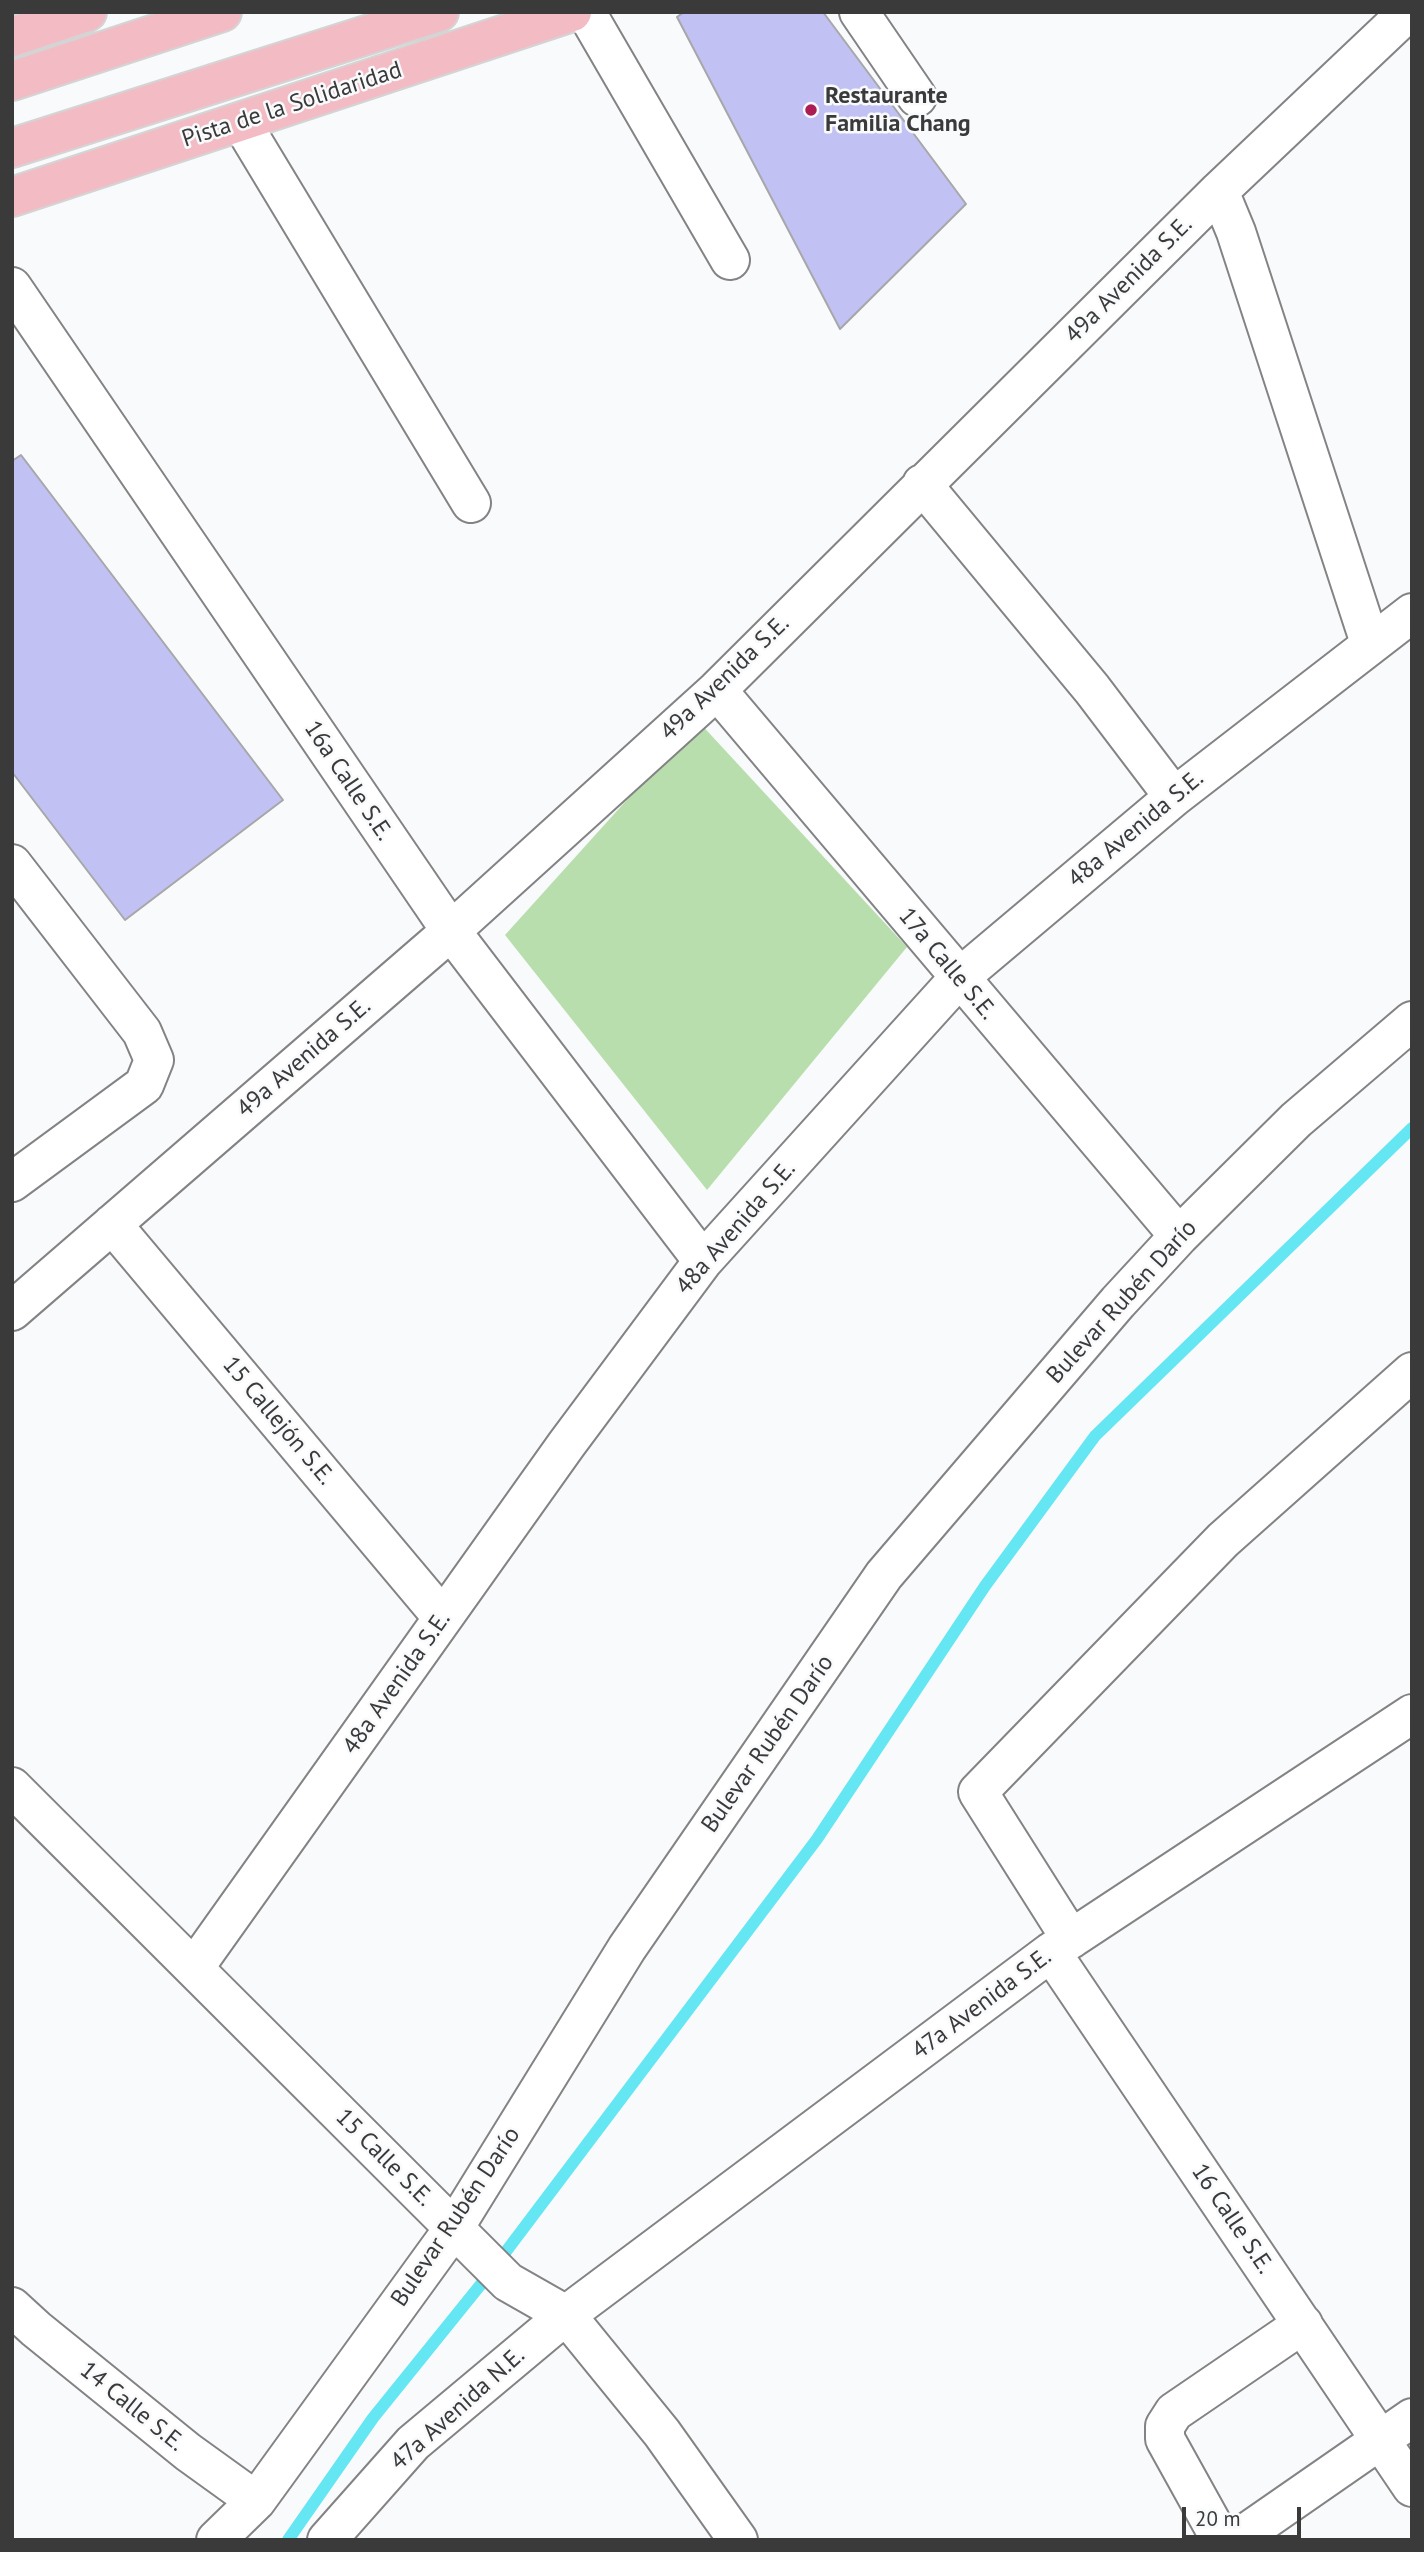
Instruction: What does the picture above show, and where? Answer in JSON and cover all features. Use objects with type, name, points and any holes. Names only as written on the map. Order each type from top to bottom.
[{"type":"main road","points":[[12,81],[222,12]]},
{"type":"main road","name":"Pista de la Solidaridad","points":[[12,148],[439,12]]},
{"type":"main road","name":"Pista de la Solidaridad","points":[[12,197],[572,12]]},
{"type":"main road","points":[[12,37],[84,13]]},
{"type":"street","points":[[586,12],[730,260]]},
{"type":"street","points":[[859,12],[917,97]]},
{"type":"street","name":"49a Avenida S.E.","points":[[12,1311],[451,931],[717,690],[1219,191],[1408,12]]},
{"type":"street","points":[[241,122],[471,503]]},
{"type":"street","points":[[1219,191],[1236,232],[1370,643]]},
{"type":"street","name":"16a Calle S.E.","points":[[12,286],[451,931],[703,1261]]},
{"type":"street","points":[[922,484],[1083,679],[1174,797]]},
{"type":"street","name":"48a Avenida S.E.","points":[[194,1968],[566,1445],[703,1261],[959,978],[1174,797],[1412,613]]},
{"type":"street","name":"17a Calle S.E.","points":[[717,690],[1179,1236]]},
{"type":"street","points":[[12,864],[142,1032],[154,1060],[144,1085],[12,1182]]},
{"type":"street","name":"Bulevar Rubén Darío","points":[[216,2540],[256,2501],[467,2241],[627,1948],[884,1575],[1118,1302],[1179,1236],[1296,1120],[1412,1021]]},
{"type":"street","name":"15 Callejón S.E.","points":[[112,1224],[443,1618]]},
{"type":"street","name":"16 Calle S.E.","points":[[1412,1372],[1223,1540],[978,1792],[1061,1945],[1303,2324],[1412,2487]]},
{"type":"street","name":"47a Avenida S.E.","points":[[566,2315],[1061,1945],[1412,1714]]},
{"type":"street","name":"15 Calle S.E.","points":[[12,1787],[508,2282],[566,2315],[662,2433],[738,2540]]},
{"type":"street","name":"14 Calle S.E.","points":[[12,2308],[188,2452],[256,2501]]},
{"type":"street","name":"47a Avenida N.E.","points":[[327,2540],[413,2443],[566,2315]]},
{"type":"street","points":[[1221,2540],[1165,2439],[1165,2426],[1174,2412],[1303,2324]]},
{"type":"street","points":[[1236,2540],[1412,2418]]},
{"type":"green space","points":[[698,721],[907,947],[707,1190],[505,935]]},
{"type":"building","name":"Restaurante Familia Chang","points":[[684,12],[823,12],[966,204],[840,329],[677,17]]},
{"type":"building","points":[[21,455],[283,800],[125,920],[12,772],[12,461]]},
{"type":"waterway","points":[[288,2540],[373,2418],[486,2278],[817,1839],[985,1586],[1095,1436],[1412,1128]]},
{"type":"place","name":"Restaurante Familia Chang","points":[[811,110]]}]
